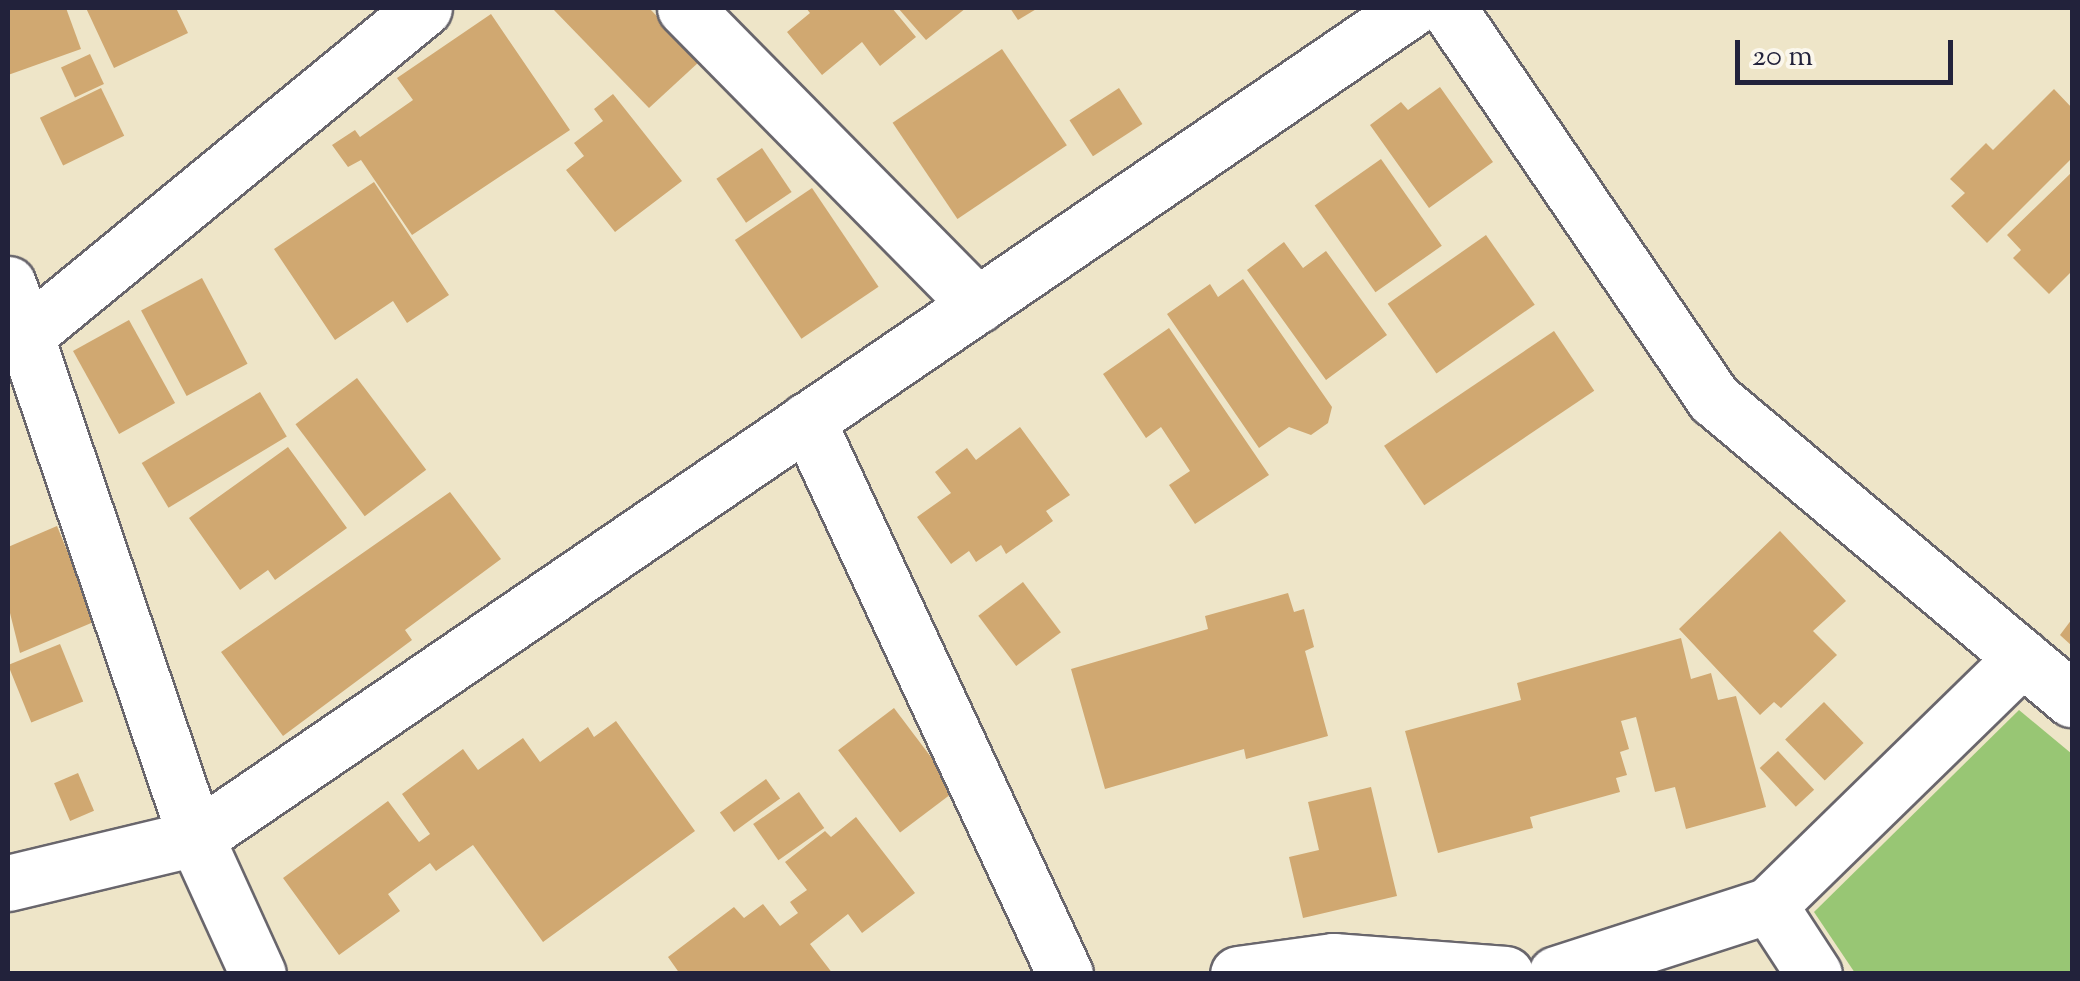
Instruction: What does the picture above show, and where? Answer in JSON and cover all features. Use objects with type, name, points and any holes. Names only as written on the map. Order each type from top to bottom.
[{"type":"street","points":[[26,335],[424,8]]},
{"type":"street","points":[[685,8],[978,305]]},
{"type":"street","points":[[8,883],[196,838],[1412,8]]},
{"type":"street","points":[[1448,8],[1714,399],[2072,699]]},
{"type":"street","points":[[8,284],[196,838],[258,974]]},
{"type":"street","points":[[807,420],[1065,974]]},
{"type":"street","points":[[1556,974],[1768,905],[2022,658]]},
{"type":"street","points":[[1768,905],[1814,974]]},
{"type":"street","points":[[1238,974],[1333,960],[1506,974]]},
{"type":"green space","points":[[2019,710],[2072,754],[2072,973],[1855,973],[1814,912]]},
{"type":"building","points":[[8,8],[66,8],[81,49],[8,75]]},
{"type":"building","points":[[86,8],[176,8],[188,33],[114,68]]},
{"type":"building","points":[[552,8],[649,8],[700,61],[649,108]]},
{"type":"building","points":[[806,8],[892,8],[916,37],[880,66],[862,42],[822,75],[787,32],[810,13]]},
{"type":"building","points":[[898,8],[966,8],[926,40]]},
{"type":"building","points":[[1010,8],[1038,8],[1018,20]]},
{"type":"building","points":[[491,14],[570,130],[412,235],[361,160],[348,167],[332,145],[355,130],[360,137],[413,100],[397,78]]},
{"type":"building","points":[[1002,49],[1067,145],[957,219],[893,123]]},
{"type":"building","points":[[90,54],[104,84],[75,97],[61,68]]},
{"type":"building","points":[[1440,87],[1493,162],[1429,208],[1370,125],[1401,102],[1408,110]]},
{"type":"building","points":[[101,88],[124,136],[63,165],[40,118]]},
{"type":"building","points":[[1119,88],[1142,124],[1093,156],[1070,120]]},
{"type":"building","points":[[2054,89],[2072,108],[2072,158],[1987,243],[1951,206],[1965,193],[1950,179],[1986,143],[1993,150]]},
{"type":"building","points":[[613,94],[682,181],[615,232],[566,170],[584,156],[574,143],[603,121],[594,109]]},
{"type":"building","points":[[762,148],[792,192],[746,223],[716,179]]},
{"type":"building","points":[[1381,159],[1442,246],[1375,292],[1315,205]]},
{"type":"building","points":[[2072,172],[2072,271],[2049,294],[2013,258],[2021,250],[2007,235]]},
{"type":"building","points":[[374,182],[449,295],[407,323],[393,301],[335,340],[274,249]]},
{"type":"building","points":[[812,188],[879,287],[801,339],[735,240]]},
{"type":"building","points":[[1486,235],[1535,305],[1436,373],[1388,304]]},
{"type":"building","points":[[1284,242],[1303,268],[1326,251],[1387,335],[1326,380],[1247,270]]},
{"type":"building","points":[[202,278],[248,364],[187,396],[141,310]]},
{"type":"building","points":[[1243,279],[1332,407],[1328,423],[1311,435],[1289,427],[1259,448],[1167,314],[1210,284],[1218,297]]},
{"type":"building","points":[[129,320],[175,403],[119,434],[73,351]]},
{"type":"building","points":[[1169,328],[1269,475],[1195,524],[1169,485],[1190,471],[1161,427],[1146,438],[1103,374]]},
{"type":"building","points":[[1554,331],[1594,391],[1424,505],[1384,446]]},
{"type":"building","points":[[357,378],[426,470],[365,516],[296,424]]},
{"type":"building","points":[[260,392],[287,437],[168,508],[142,463]]},
{"type":"building","points":[[1020,427],[1070,495],[1046,511],[1053,521],[1006,554],[1001,545],[976,562],[969,551],[951,564],[917,517],[951,493],[935,472],[967,448],[976,460]]},
{"type":"building","points":[[288,447],[347,528],[275,580],[268,570],[240,590],[189,518]]},
{"type":"building","points":[[450,492],[501,559],[405,630],[412,640],[283,736],[221,652]]},
{"type":"building","points":[[57,526],[96,621],[20,653],[8,605],[8,547]]},
{"type":"building","points":[[1780,531],[1846,601],[1813,631],[1837,655],[1781,708],[1774,702],[1760,715],[1679,629]]},
{"type":"building","points":[[1023,582],[1061,632],[1016,666],[978,616]]},
{"type":"building","points":[[1288,593],[1294,612],[1304,609],[1314,647],[1305,651],[1328,736],[1246,759],[1244,749],[1105,789],[1071,669],[1208,629],[1205,616]]},
{"type":"building","points":[[2072,619],[2072,646],[2060,635]]},
{"type":"building","points":[[1681,638],[1691,679],[1711,673],[1718,700],[1736,696],[1766,807],[1686,829],[1675,787],[1655,792],[1636,717],[1621,721],[1629,749],[1620,752],[1627,775],[1616,778],[1620,792],[1530,817],[1533,828],[1438,853],[1405,731],[1521,700],[1517,683]]},
{"type":"building","points":[[60,644],[83,701],[31,722],[8,665]]},
{"type":"building","points":[[1824,702],[1864,743],[1825,781],[1785,740]]},
{"type":"building","points":[[894,708],[956,790],[900,832],[838,750]]},
{"type":"building","points":[[616,721],[695,831],[543,942],[473,845],[436,871],[430,863],[388,894],[400,911],[339,955],[283,878],[388,801],[419,842],[430,834],[402,794],[463,749],[478,770],[523,738],[540,762],[588,727],[594,737]]},
{"type":"building","points":[[1778,751],[1814,790],[1796,807],[1760,768]]},
{"type":"building","points":[[78,773],[94,811],[70,821],[54,783]]},
{"type":"building","points":[[766,779],[780,798],[734,832],[720,813]]},
{"type":"building","points":[[1371,787],[1397,896],[1303,918],[1289,857],[1319,850],[1308,802]]},
{"type":"building","points":[[799,792],[824,828],[778,860],[753,824]]},
{"type":"building","points":[[856,817],[915,893],[862,933],[848,914],[810,944],[833,974],[680,974],[668,957],[734,907],[744,918],[763,904],[780,926],[798,913],[790,902],[807,890],[785,862],[825,831],[831,837]]}]
